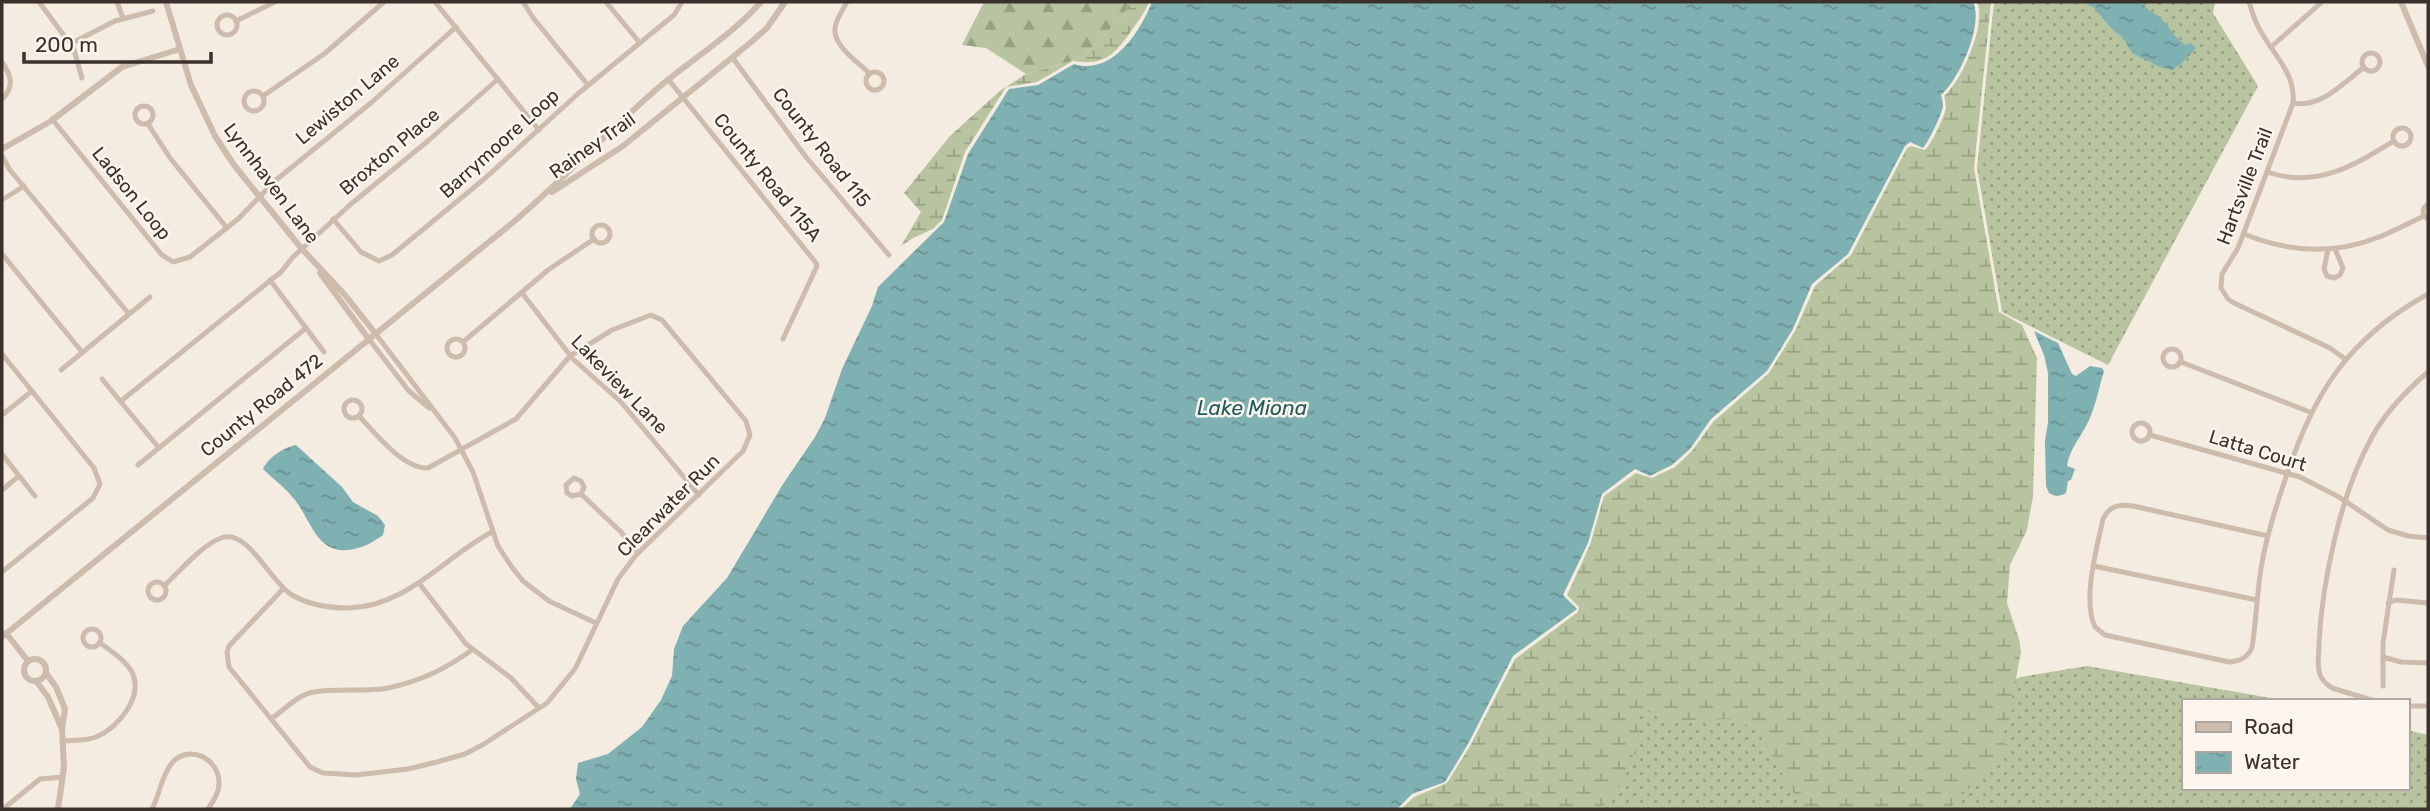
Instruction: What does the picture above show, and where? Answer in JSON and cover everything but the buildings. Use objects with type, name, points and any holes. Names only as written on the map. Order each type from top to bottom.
[{"type":"street","points":[[39,2],[72,43],[82,78]]},
{"type":"street","points":[[117,2],[123,18]]},
{"type":"street","name":"Lynnhaven Lane","points":[[166,2],[194,93],[224,151],[302,249],[375,332]]},
{"type":"street","points":[[236,20],[275,2]]},
{"type":"street","points":[[263,96],[324,54],[383,2]]},
{"type":"street","points":[[435,2],[539,130]]},
{"type":"street","points":[[523,2],[588,85]]},
{"type":"street","points":[[606,2],[640,43]]},
{"type":"street","name":"Barrymoore Loop","points":[[333,219],[367,257],[379,261],[385,259],[473,189],[588,85],[674,15],[682,2]]},
{"type":"street","name":"Rainey Trail","points":[[541,199],[615,125],[668,79],[727,34],[761,2]]},
{"type":"street","name":"Rainey Trail","points":[[541,199],[623,146],[767,27],[785,2]]},
{"type":"street","points":[[847,2],[836,22],[835,36],[839,44],[869,73]]},
{"type":"street","points":[[2249,2],[2258,27],[2290,76],[2294,92],[2293,103],[2308,104],[2321,100],[2363,68]]},
{"type":"street","points":[[2271,47],[2322,2]]},
{"type":"street","points":[[2401,2],[2428,66]]},
{"type":"street","points":[[72,43],[123,18],[153,11]]},
{"type":"street","name":"Lewiston Lane","points":[[259,196],[372,102],[456,27]]},
{"type":"street","points":[[2,149],[52,119],[122,67],[180,49]]},
{"type":"street","name":"County Road 115","points":[[732,57],[806,157],[889,255]]},
{"type":"street","points":[[2,62],[11,79],[9,91],[2,99]]},
{"type":"street","name":"Broxton Place","points":[[121,401],[270,280],[333,219],[498,79]]},
{"type":"street","name":"County Road 115A","points":[[668,79],[816,263],[817,266],[783,339]]},
{"type":"street","name":"Hartsville Trail","points":[[2293,103],[2244,234],[2233,259],[2222,274],[2221,288],[2228,299],[2330,348],[2346,359]]},
{"type":"street","name":"Ladson Loop","points":[[52,119],[167,260],[185,260],[227,228],[259,196]]},
{"type":"street","points":[[148,124],[170,158],[227,228]]},
{"type":"street","points":[[2267,172],[2302,179],[2329,176],[2356,164],[2394,141]]},
{"type":"street","points":[[2,156],[129,314]]},
{"type":"street","points":[[2,200],[24,186]]},
{"type":"street","name":"County Road 472","points":[[4,635],[541,199]]},
{"type":"street","points":[[2244,234],[2277,245],[2335,249],[2426,218],[2424,208],[2428,204]]},
{"type":"street","points":[[463,342],[594,239]]},
{"type":"street","points":[[2328,249],[2324,269],[2327,276],[2334,278],[2340,275],[2343,268],[2335,249]]},
{"type":"street","points":[[2,254],[82,352]]},
{"type":"street","name":"Lynnhaven Lane","points":[[313,262],[330,290],[368,338]]},
{"type":"street","points":[[270,280],[324,352]]},
{"type":"street","name":"Lakeview Lane","points":[[522,293],[570,356],[621,402],[699,495]]},
{"type":"street","points":[[2268,536],[2120,505],[2110,509],[2103,519],[2094,566],[2091,615],[2095,627],[2100,632],[2218,660],[2237,662],[2249,654],[2268,536],[2287,473],[2310,412],[2346,359],[2379,326],[2428,294]]},
{"type":"street","points":[[61,370],[150,297]]},
{"type":"street","name":"Clearwater Run","points":[[284,589],[229,646],[229,667],[310,767],[323,773],[356,775],[408,769],[465,754],[555,696],[575,669],[618,579],[638,553],[743,451],[750,435],[746,421],[657,316],[644,316],[612,330],[570,356],[516,419],[436,464],[421,468],[408,463],[383,442],[359,416]]},
{"type":"street","points":[[138,465],[306,328]]},
{"type":"street","points":[[375,332],[461,449],[473,472],[492,532],[523,581],[549,601],[596,623]]},
{"type":"street","points":[[368,338],[408,390],[437,415]]},
{"type":"street","points":[[2,354],[94,468],[99,478],[99,488],[93,498],[2,572]]},
{"type":"street","points":[[2181,362],[2310,412]]},
{"type":"street","points":[[2368,699],[2332,688],[2326,684],[2319,672],[2324,594],[2346,502],[2361,460],[2374,434],[2398,400],[2428,372]]},
{"type":"street","points":[[102,379],[159,447]]},
{"type":"street","points":[[2,415],[32,391]]},
{"type":"street","name":"Latta Court","points":[[2150,435],[2287,473],[2311,482],[2388,530],[2428,538]]},
{"type":"street","points":[[2,454],[35,496]]},
{"type":"street","points":[[2,490],[19,476]]},
{"type":"street","points":[[580,494],[597,507],[638,553]]},
{"type":"street","points":[[164,586],[213,542],[231,536],[244,540],[284,589],[317,606],[349,608],[381,603],[405,593],[492,532]]},
{"type":"street","points":[[2094,566],[2256,600]]},
{"type":"street","points":[[2383,686],[2388,603],[2394,570]]},
{"type":"street","points":[[419,583],[472,650],[511,678],[539,708]]},
{"type":"street","points":[[2388,603],[2396,600],[2428,603]]},
{"type":"street","points":[[4,635],[28,661]]},
{"type":"street","points":[[63,741],[85,740],[100,735],[125,713],[133,699],[135,683],[130,670],[100,643]]},
{"type":"street","points":[[271,719],[301,696],[313,692],[373,690],[425,679],[444,670],[472,650]]},
{"type":"street","points":[[2383,657],[2401,662],[2428,663]]},
{"type":"street","points":[[35,659],[46,666],[46,673],[42,679],[36,681],[29,679],[24,667],[28,661],[35,659]]},
{"type":"street","points":[[46,673],[57,689],[65,709],[62,729],[63,777],[58,809]]},
{"type":"street","points":[[36,681],[47,695],[62,729]]},
{"type":"street","points":[[47,695],[57,689]]},
{"type":"street","points":[[2409,706],[2428,706]]},
{"type":"street","points":[[152,809],[170,766],[181,756],[193,753],[206,758],[218,777],[218,789],[208,809]]},
{"type":"street","points":[[3,809],[40,779],[63,777]]},
{"type":"green space","points":[[984,2],[1130,2],[1124,15],[1082,58],[1026,74],[986,48],[962,45]]},
{"type":"green space","points":[[1130,2],[1149,2],[1126,39],[1108,57],[1093,62],[1073,61],[1037,82],[1006,87],[965,152],[942,220],[933,229],[901,246],[921,212],[904,193],[950,136],[1001,90],[1026,74],[1082,58],[1124,15]]},
{"type":"green space","points":[[1977,2],[1991,2],[1974,168],[1999,312],[2022,325],[2037,358],[2033,496],[2027,530],[2010,565],[2007,603],[2021,651],[2016,679],[2019,679],[2012,689],[2012,712],[2001,739],[2008,748],[1949,809],[1803,809],[1756,728],[1729,719],[1668,721],[1656,713],[1646,711],[1639,716],[1637,724],[1642,738],[1625,771],[1622,785],[1612,793],[1602,809],[1401,809],[1414,797],[1447,783],[1470,746],[1515,659],[1578,612],[1579,607],[1567,595],[1590,545],[1604,496],[1636,473],[1652,478],[1675,467],[1692,451],[1713,422],[1769,373],[1795,331],[1815,286],[1851,255],[1907,148],[1911,146],[1925,150],[1934,137],[1946,108],[1944,96],[1958,78],[1976,37],[1979,23]]},
{"type":"green space","points":[[1994,2],[2215,2],[2213,13],[2258,86],[2108,365],[2002,312],[1977,168]]},
{"type":"green space","points":[[2087,666],[2277,699],[2182,699],[2182,790],[2409,790],[2409,730],[2428,735],[2428,809],[1575,809],[1633,708],[1722,679],[1839,775],[2020,677]]},
{"type":"water","name":"Lake Miona","points":[[1152,2],[1973,2],[1976,12],[1968,51],[1955,77],[1941,95],[1943,105],[1935,128],[1923,148],[1910,142],[1905,146],[1848,254],[1812,284],[1793,329],[1767,371],[1711,419],[1690,449],[1672,465],[1650,476],[1635,469],[1602,494],[1588,543],[1563,595],[1577,609],[1513,656],[1468,744],[1445,782],[1412,794],[1397,809],[570,809],[580,794],[576,779],[578,763],[608,754],[642,727],[661,700],[672,676],[674,649],[683,626],[727,578],[783,484],[815,437],[878,287],[944,222],[968,154],[1009,89],[1038,85],[1074,64],[1101,64],[1112,58],[1132,38]]},
{"type":"water","points":[[2083,2],[2142,2],[2162,19],[2181,41],[2186,45],[2191,43],[2196,48],[2172,70],[2160,67],[2132,53],[2123,37],[2114,31],[2093,7]]},
{"type":"water","points":[[2034,331],[2058,343],[2072,374],[2076,376],[2090,366],[2102,368],[2104,371],[2091,414],[2068,460],[2067,466],[2075,469],[2068,481],[2066,493],[2059,496],[2049,493],[2046,486],[2048,373]]},
{"type":"water","points":[[296,445],[342,487],[353,502],[378,516],[385,525],[383,535],[366,545],[347,550],[328,546],[321,541],[295,500],[263,469],[277,454]]}]
